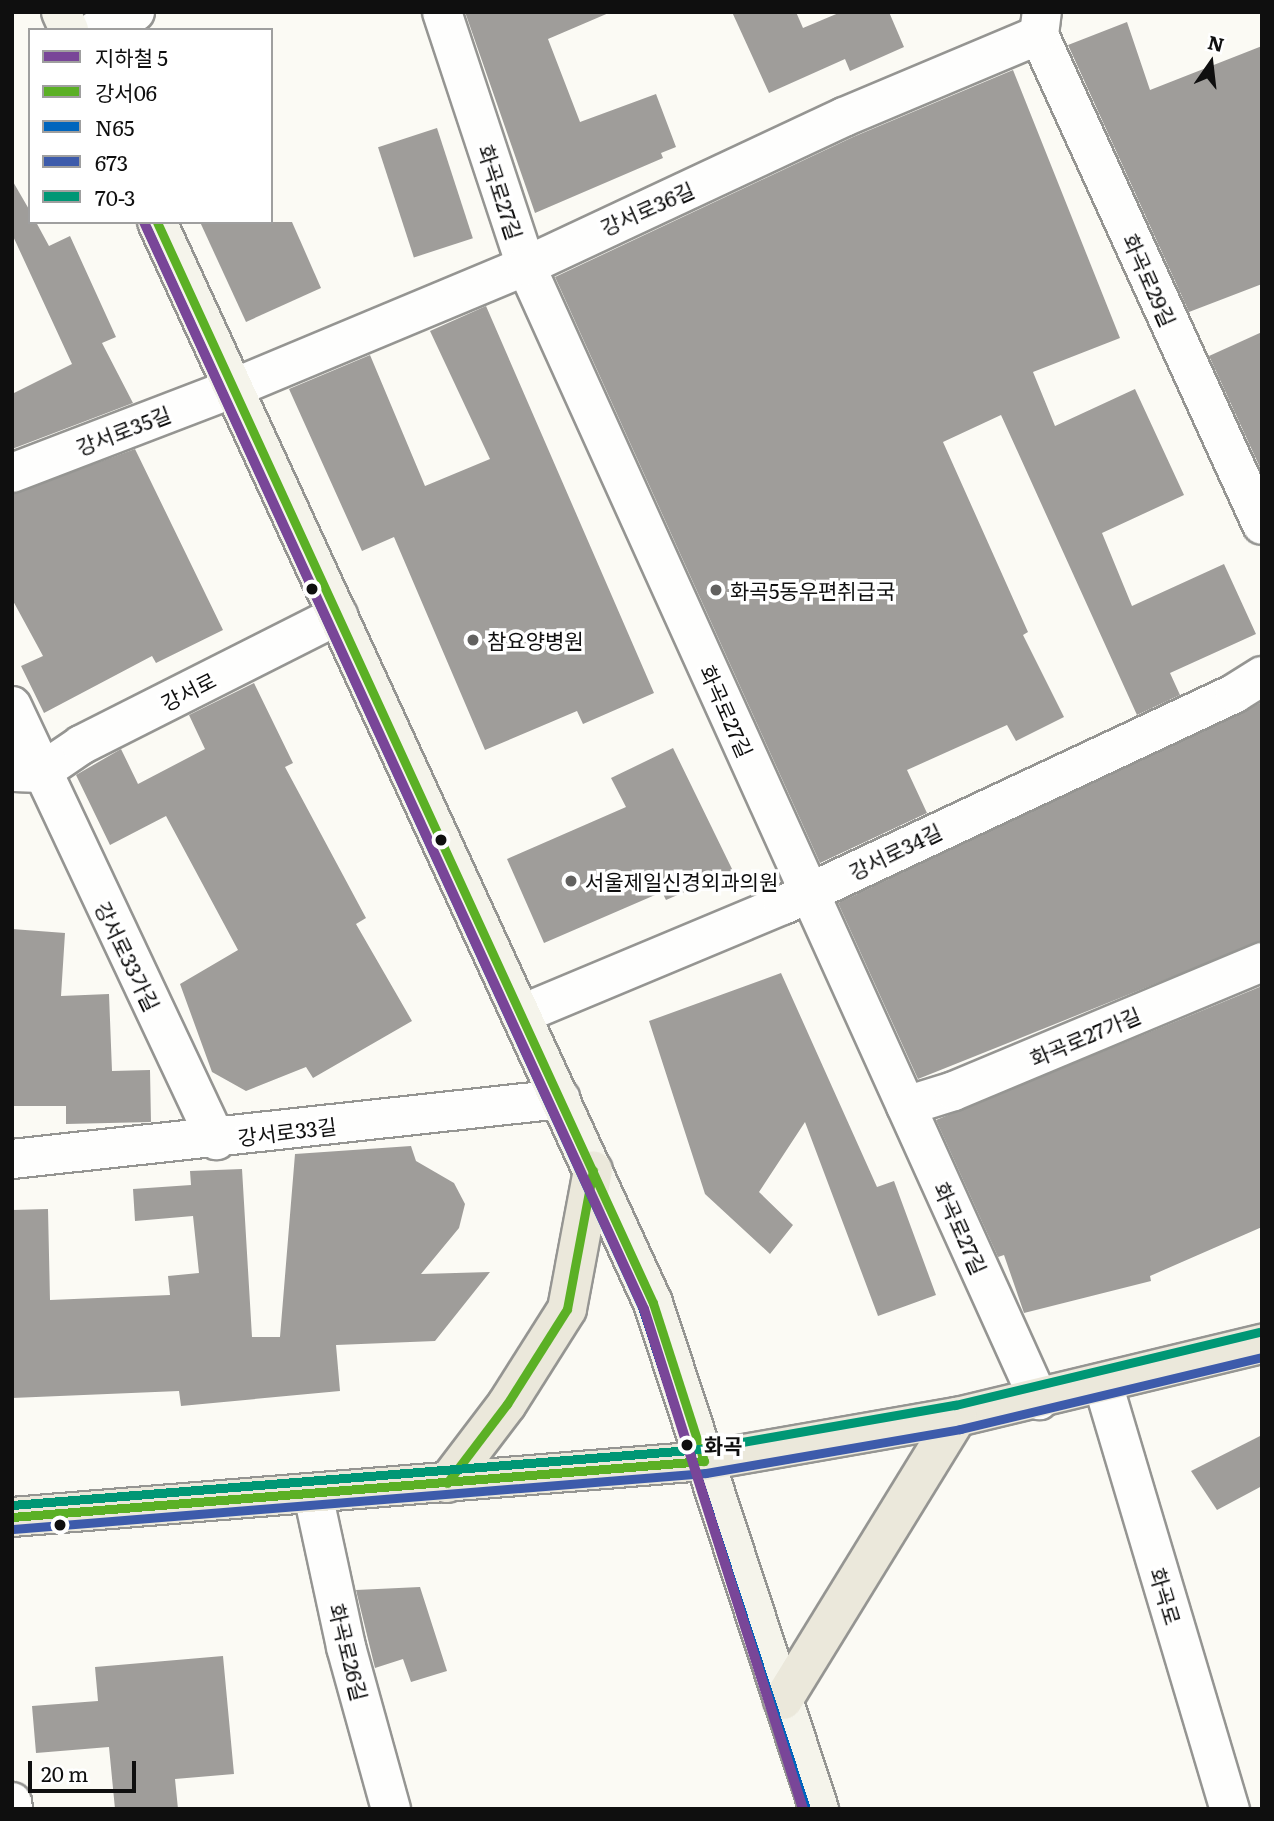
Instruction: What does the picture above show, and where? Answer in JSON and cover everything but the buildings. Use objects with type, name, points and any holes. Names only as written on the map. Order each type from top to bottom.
[{"type":"main road","points":[[61,12],[68,28]]},
{"type":"main road","points":[[158,224],[653,1303],[819,1809]]},
{"type":"main road","points":[[447,1483],[507,1404],[567,1309],[593,1170]]},
{"type":"main road","points":[[12,1517],[704,1461],[1039,1400],[1262,1343]]},
{"type":"main road","points":[[783,1700],[957,1417]]},
{"type":"street","points":[[100,28],[135,12]]},
{"type":"street","name":"화곡로27길","points":[[442,12],[526,266],[1039,1400]]},
{"type":"street","name":"강서로36길","points":[[234,388],[526,266],[1040,24]]},
{"type":"street","name":"화곡로29길","points":[[1040,24],[1262,525]]},
{"type":"street","name":"강서로35길","points":[[12,473],[234,388]]},
{"type":"street","name":"강서로","points":[[26,773],[338,615]]},
{"type":"street","name":"강서로34길","points":[[522,1014],[807,892],[1235,693],[1262,676]]},
{"type":"street","name":"강서로33가길","points":[[12,706],[26,773],[216,1140]]},
{"type":"street","name":"화곡로27가길","points":[[906,1107],[1262,962]]},
{"type":"street","name":"강서로33길","points":[[12,1159],[216,1140],[561,1100]]},
{"type":"street","name":"화곡로","points":[[1102,1384],[1230,1809]]},
{"type":"street","name":"화곡로26길","points":[[313,1494],[346,1647],[391,1809]]},
{"type":"street","points":[[12,1802],[13,1809]]},
{"type":"metro line","name":"5","points":[[145,224],[644,1309],[803,1809]]},
{"type":"transit line","name":"강서06","points":[[12,1517],[704,1461],[653,1303],[158,224]]},
{"type":"transit line","name":"N65","points":[[146,227],[642,1307],[806,1809]]},
{"type":"transit line","name":"강서06","points":[[447,1483],[507,1404],[567,1309],[593,1170]]},
{"type":"transit line","name":"70-3","points":[[12,1505],[702,1449],[955,1405],[1259,1332]]},
{"type":"transit line","name":"673","points":[[13,1529],[706,1473],[960,1429],[1262,1357]]},
{"type":"place","name":"화곡5동우편취급국","points":[[716,590]]},
{"type":"place","name":"참요양병원","points":[[473,640]]},
{"type":"place","name":"서울제일신경외과의원","points":[[571,881]]},
{"type":"place","name":"화곡","points":[[687,1445]]}]
